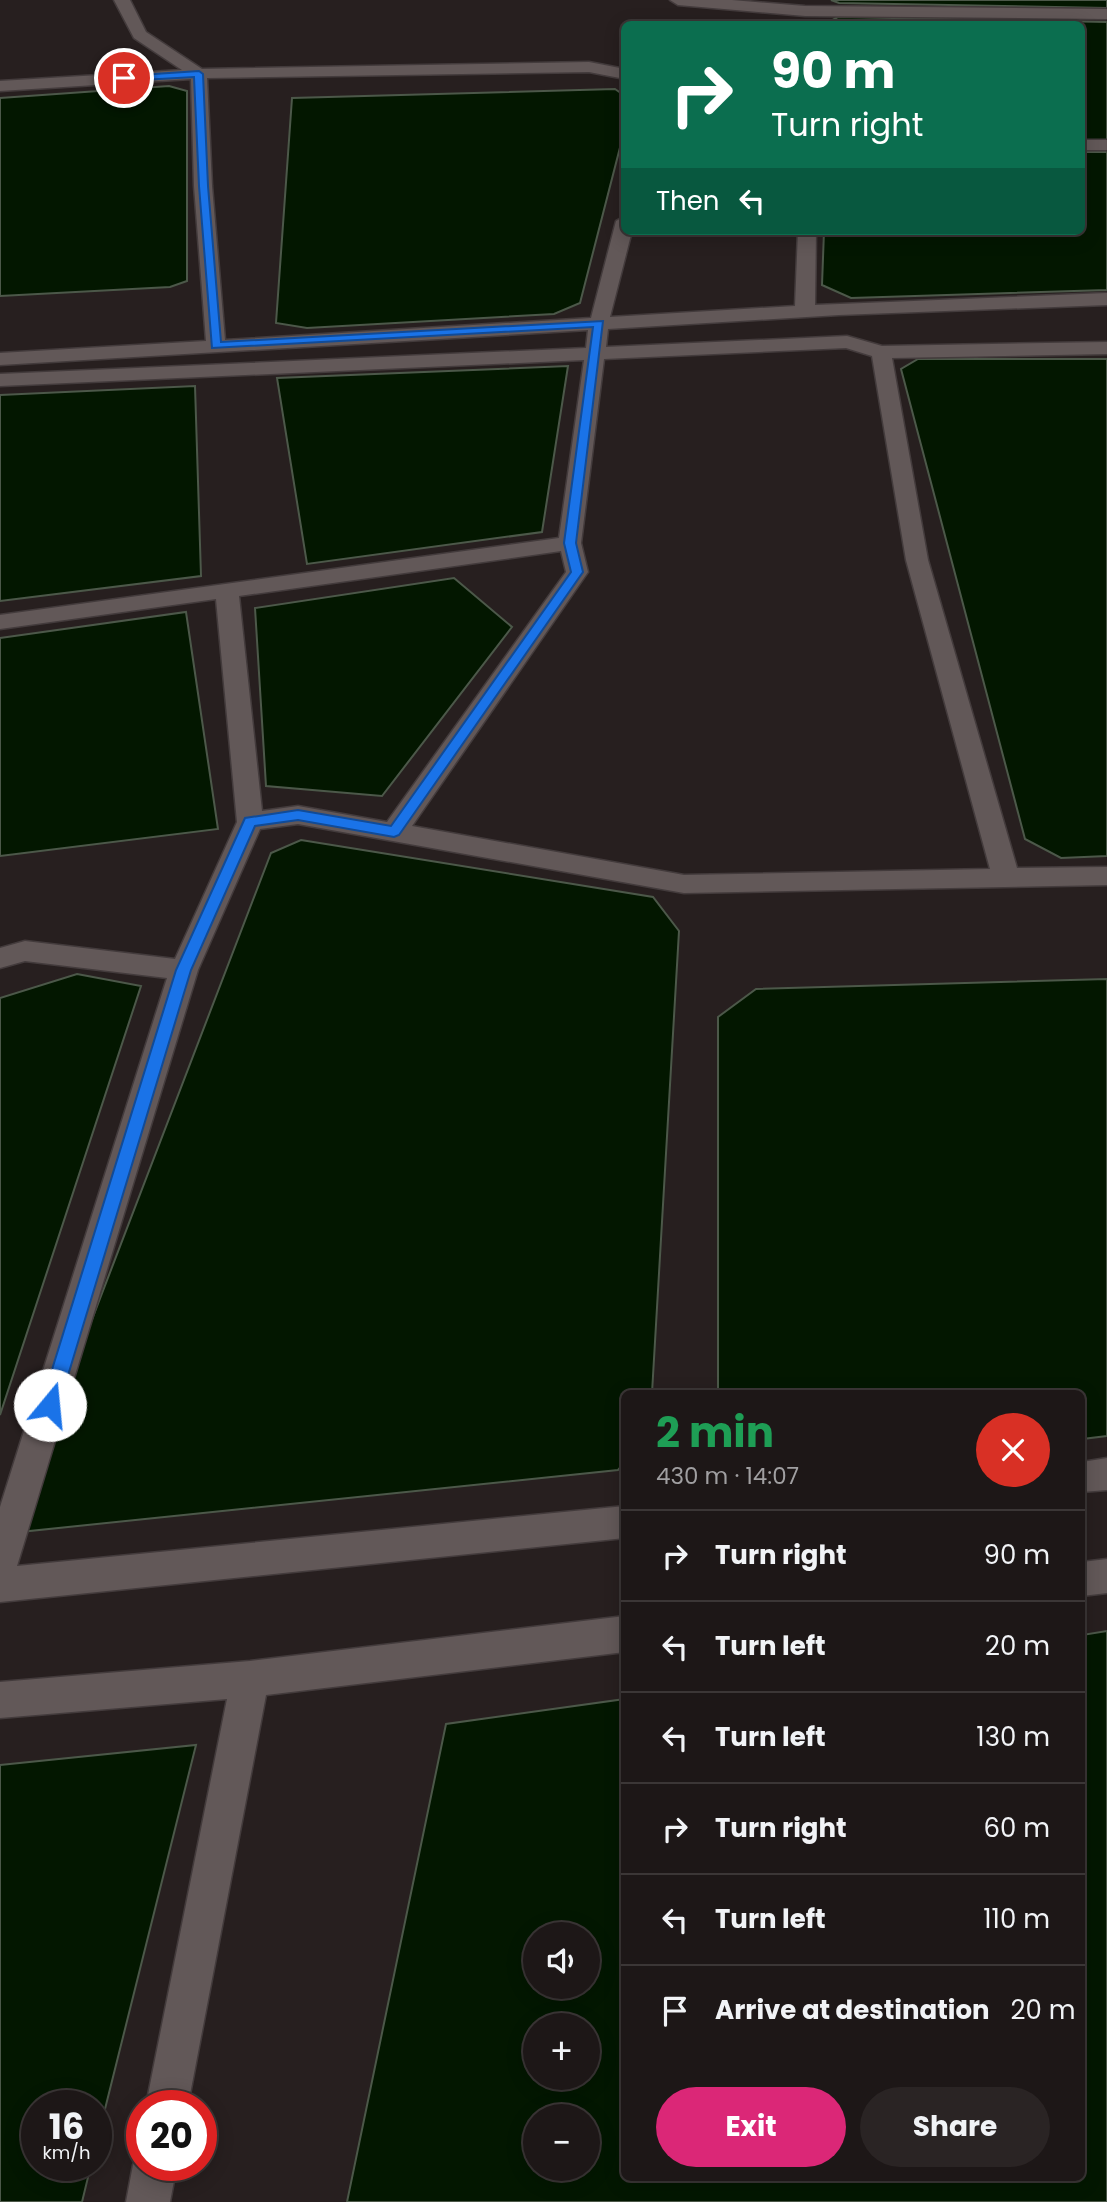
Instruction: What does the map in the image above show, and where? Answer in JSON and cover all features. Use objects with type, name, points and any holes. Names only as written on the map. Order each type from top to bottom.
[{"type":"lane","points":[[122,0],[140,35],[199,74]]},
{"type":"lane","points":[[678,0],[760,3],[804,12],[1107,14]]},
{"type":"lane","points":[[0,86],[199,74],[589,66],[621,73]]},
{"type":"lane","points":[[199,74],[216,346]]},
{"type":"lane","points":[[1085,145],[1107,145]]},
{"type":"lane","points":[[394,832],[577,572],[570,543],[599,323],[621,235]]},
{"type":"lane","points":[[805,311],[807,235]]},
{"type":"lane","points":[[0,359],[839,309],[1107,299]]},
{"type":"lane","points":[[839,309],[847,342]]},
{"type":"lane","points":[[0,380],[847,342],[881,352],[1107,348]]},
{"type":"lane","points":[[881,352],[917,560],[1006,878]]},
{"type":"lane","points":[[0,622],[570,543]]},
{"type":"lane","points":[[0,1564],[184,970],[250,822],[227,591]]},
{"type":"lane","points":[[250,822],[298,815],[684,884],[1107,876]]},
{"type":"lane","points":[[0,958],[25,951],[184,970]]},
{"type":"lane","points":[[1085,1477],[1107,1474]]},
{"type":"lane","points":[[0,1585],[621,1522]]},
{"type":"lane","points":[[1085,1579],[1107,1576]]},
{"type":"lane","points":[[0,1700],[250,1679],[621,1634]]},
{"type":"lane","points":[[170,2090],[250,1679]]},
{"type":"lane","points":[[148,2202],[152,2181]]},
{"type":"shaded area","points":[[831,0],[1107,0],[1107,8],[839,3]]},
{"type":"shaded area","points":[[838,17],[1053,21],[831,21]]},
{"type":"shaded area","points":[[1085,22],[1107,22],[1107,142],[1085,141]]},
{"type":"shaded area","points":[[169,86],[187,91],[187,281],[170,287],[0,296],[0,98]]},
{"type":"shaded area","points":[[615,89],[621,93],[621,144],[580,303],[554,314],[307,328],[276,323],[292,98]]},
{"type":"shaded area","points":[[1085,152],[1107,152],[1107,290],[851,298],[822,285],[824,235],[1085,235]]},
{"type":"shaded area","points":[[918,359],[1107,359],[1107,856],[1061,858],[1025,839],[901,369]]},
{"type":"shaded area","points":[[568,366],[542,532],[307,564],[277,378]]},
{"type":"shaded area","points":[[195,386],[201,576],[0,601],[0,395]]},
{"type":"shaded area","points":[[454,578],[512,627],[382,796],[266,786],[255,608]]},
{"type":"shaded area","points":[[186,612],[218,829],[0,856],[0,638]]},
{"type":"shaded area","points":[[301,840],[653,897],[679,931],[652,1390],[621,1390],[621,1467],[618,1470],[10,1533],[271,853]]},
{"type":"shaded area","points":[[77,974],[141,986],[0,1415],[0,998]]},
{"type":"shaded area","points":[[1107,979],[1107,1436],[1085,1439],[1085,1390],[718,1390],[718,1017],[756,989]]},
{"type":"shaded area","points":[[1107,1631],[1107,2202],[347,2202],[446,1724],[621,1700],[621,2181],[1085,2181],[1085,1635]]},
{"type":"shaded area","points":[[196,1745],[110,2090],[21,2090],[21,2181],[87,2181],[82,2202],[0,2202],[0,1765]]},
{"type":"route","points":[[50,1405],[184,970],[250,822],[298,815],[394,832],[577,572],[570,543],[599,323],[216,346],[199,74],[124,78]]}]
